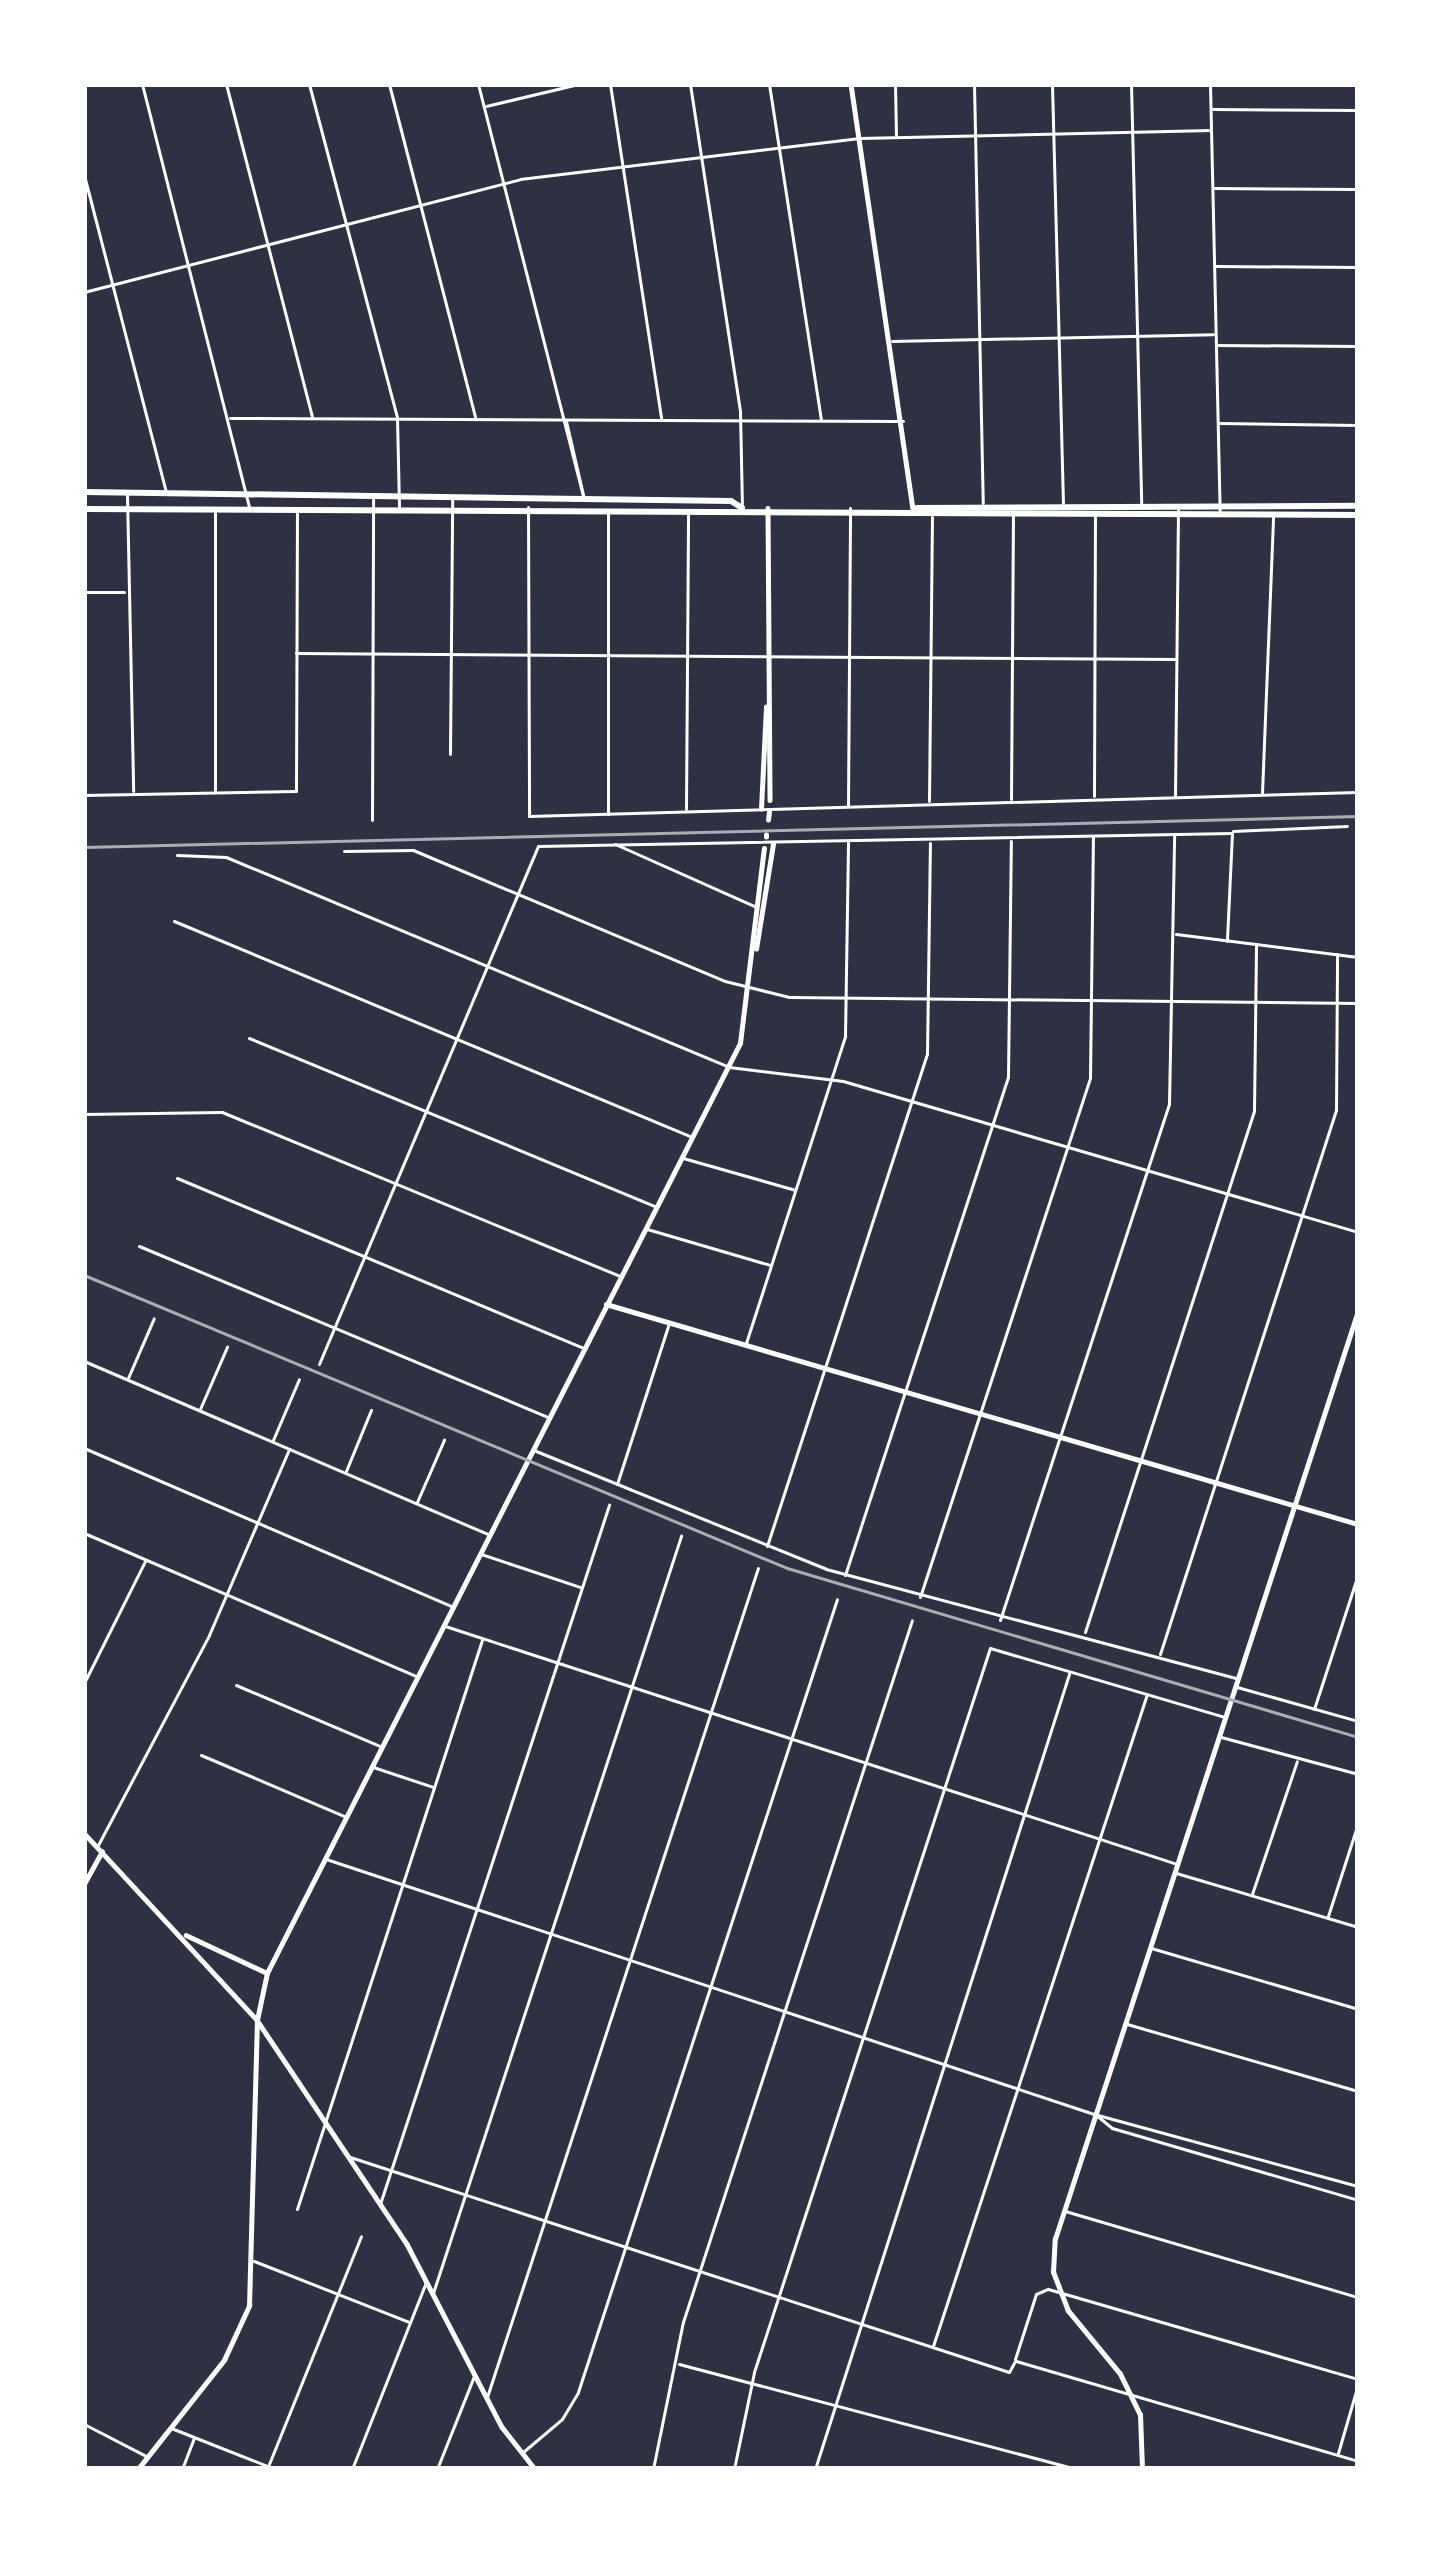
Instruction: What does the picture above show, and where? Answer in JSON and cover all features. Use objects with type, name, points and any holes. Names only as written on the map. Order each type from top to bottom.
[{"type":"main road","points":[[851,84],[913,508]]},
{"type":"main road","points":[[84,490],[373,502],[584,499],[688,511],[932,508],[1178,514],[1220,509]]},
{"type":"main road","points":[[452,502],[586,509],[731,501],[742,508]]},
{"type":"main road","points":[[84,509],[298,509],[373,502]]},
{"type":"main road","points":[[932,508],[1063,502],[1358,515]]},
{"type":"main road","points":[[1117,514],[1141,504]]},
{"type":"main road","points":[[1273,510],[1358,506]]},
{"type":"main road","points":[[766,814],[768,508]]},
{"type":"main road","points":[[767,695],[770,800]]},
{"type":"main road","points":[[753,960],[773,844]]},
{"type":"main road","points":[[138,2469],[238,2337],[254,2261],[256,2020],[267,1973],[729,1067],[750,989],[764,848]]},
{"type":"main road","points":[[606,1304],[1358,1523]]},
{"type":"main road","points":[[1142,2469],[1144,2434],[1131,2394],[1060,2292],[1053,2259],[1094,2114],[1358,1310]]},
{"type":"main road","points":[[84,1833],[256,2020],[380,2204],[427,2281],[487,2397],[535,2469]]},
{"type":"main road","points":[[84,1884],[99,1850]]},
{"type":"main road","points":[[177,1930],[267,1973]]},
{"type":"street","points":[[142,84],[230,418],[249,510]]},
{"type":"street","points":[[226,84],[313,418]]},
{"type":"street","points":[[309,84],[397,418],[398,502]]},
{"type":"street","points":[[389,84],[476,419]]},
{"type":"street","points":[[478,84],[586,509]]},
{"type":"street","points":[[484,107],[578,84]]},
{"type":"street","points":[[610,84],[662,420]]},
{"type":"street","points":[[690,84],[741,421],[742,508]]},
{"type":"street","points":[[770,84],[821,421]]},
{"type":"street","points":[[895,84],[896,136]]},
{"type":"street","points":[[974,84],[983,503]]},
{"type":"street","points":[[1052,84],[1063,502]]},
{"type":"street","points":[[1131,84],[1141,504]]},
{"type":"street","points":[[1210,84],[1220,509]]},
{"type":"street","points":[[1211,109],[1358,110]]},
{"type":"street","points":[[84,292],[504,183],[860,138],[1211,130]]},
{"type":"street","points":[[84,175],[167,494]]},
{"type":"street","points":[[1213,188],[1358,189]]},
{"type":"street","points":[[1214,266],[1358,268]]},
{"type":"street","points":[[891,341],[1216,334]]},
{"type":"street","points":[[1216,345],[1358,346]]},
{"type":"street","points":[[230,418],[903,422]]},
{"type":"street","points":[[1217,423],[1358,428],[1358,515]]},
{"type":"street","points":[[127,493],[133,794]]},
{"type":"street","points":[[372,820],[373,502]]},
{"type":"street","points":[[450,754],[452,502]]},
{"type":"street","points":[[1094,799],[1095,503]]},
{"type":"street","points":[[1175,796],[1178,504]]},
{"type":"street","points":[[608,505],[608,814]]},
{"type":"street","points":[[528,507],[530,816],[686,811],[766,814],[848,805],[1358,792]]},
{"type":"street","points":[[848,805],[850,508]]},
{"type":"street","points":[[929,803],[932,508]]},
{"type":"street","points":[[84,795],[296,791],[298,509]]},
{"type":"street","points":[[214,510],[215,792]]},
{"type":"street","points":[[1262,795],[1273,510]]},
{"type":"street","points":[[686,811],[688,511]]},
{"type":"street","points":[[1011,800],[1013,513]]},
{"type":"street","points":[[84,592],[128,592]]},
{"type":"street","points":[[296,653],[1176,659]]},
{"type":"street","points":[[319,1364],[535,849],[614,843],[773,844],[1347,826]]},
{"type":"street","points":[[1227,941],[1232,832]]},
{"type":"street","points":[[1000,1620],[1172,1089],[1174,834]]},
{"type":"street","points":[[920,1597],[1091,1074],[1093,836]]},
{"type":"street","points":[[845,1575],[1008,1076],[1011,838]]},
{"type":"street","points":[[766,1548],[927,1054],[930,840]]},
{"type":"street","points":[[745,1345],[832,1078],[847,999],[848,842]]},
{"type":"street","points":[[614,843],[757,906]]},
{"type":"street","points":[[344,851],[413,850],[750,989],[847,999],[1358,1004]]},
{"type":"street","points":[[177,855],[230,858],[729,1067],[832,1078],[1358,1232]]},
{"type":"street","points":[[174,921],[692,1137]]},
{"type":"street","points":[[1174,934],[1358,957]]},
{"type":"street","points":[[532,1450],[766,1548],[1082,1643],[1254,1112],[1256,944]]},
{"type":"street","points":[[1159,1656],[1336,1110],[1336,954]]},
{"type":"street","points":[[250,1038],[656,1207]]},
{"type":"street","points":[[84,1114],[218,1110],[620,1277]]},
{"type":"street","points":[[682,1158],[795,1190]]},
{"type":"street","points":[[177,1178],[584,1348]]},
{"type":"street","points":[[645,1229],[770,1265]]},
{"type":"street","points":[[139,1246],[548,1418]]},
{"type":"street","points":[[128,1380],[154,1318]]},
{"type":"street","points":[[616,1485],[669,1323]]},
{"type":"street","points":[[200,1410],[227,1347]]},
{"type":"street","points":[[84,1361],[489,1535]]},
{"type":"street","points":[[272,1442],[298,1379]]},
{"type":"street","points":[[345,1473],[371,1410]]},
{"type":"street","points":[[416,1504],[444,1440]]},
{"type":"street","points":[[84,1448],[453,1606]]},
{"type":"street","points":[[99,1850],[226,1594],[289,1449]]},
{"type":"street","points":[[380,2204],[609,1505]]},
{"type":"street","points":[[84,1533],[417,1677]]},
{"type":"street","points":[[433,2293],[682,1536]]},
{"type":"street","points":[[479,1553],[582,1587]]},
{"type":"street","points":[[84,1683],[146,1560]]},
{"type":"street","points":[[487,2397],[758,1568]]},
{"type":"street","points":[[1314,1708],[1358,1574]]},
{"type":"street","points":[[521,2469],[523,2455],[571,2408],[837,1599]]},
{"type":"street","points":[[652,2469],[700,2271],[913,1620]]},
{"type":"street","points":[[443,1625],[1177,1864]]},
{"type":"street","points":[[1084,1634],[1358,1721]]},
{"type":"street","points":[[297,2209],[483,1638]]},
{"type":"street","points":[[734,2469],[778,2297],[990,1648],[1225,1717]]},
{"type":"street","points":[[815,2469],[846,2357],[1070,1672]]},
{"type":"street","points":[[236,1685],[382,1747]]},
{"type":"street","points":[[933,2348],[1147,1694]]},
{"type":"street","points":[[1219,1737],[1358,1774]]},
{"type":"street","points":[[201,1754],[346,1817]]},
{"type":"street","points":[[1251,1896],[1297,1760]]},
{"type":"street","points":[[371,1767],[434,1787]]},
{"type":"street","points":[[1328,1918],[1358,1823]]},
{"type":"street","points":[[324,1859],[1094,2114],[1358,2186]]},
{"type":"street","points":[[1174,1873],[1358,1927]]},
{"type":"street","points":[[1150,1948],[1358,2009]]},
{"type":"street","points":[[1125,2023],[1358,2091]]},
{"type":"street","points":[[1094,2114],[1112,2128],[1358,2200]]},
{"type":"street","points":[[348,2157],[1009,2372],[1036,2294],[1060,2292],[1358,2381],[1337,2455]]},
{"type":"street","points":[[1064,2211],[1358,2297]]},
{"type":"street","points":[[268,2468],[361,2236]]},
{"type":"street","points":[[254,2261],[410,2323]]},
{"type":"street","points":[[352,2469],[427,2281]]},
{"type":"street","points":[[1015,2361],[1358,2461]]},
{"type":"street","points":[[679,2364],[1077,2469]]},
{"type":"street","points":[[437,2469],[475,2374]]},
{"type":"street","points":[[84,2424],[148,2457]]},
{"type":"street","points":[[170,2428],[275,2469]]},
{"type":"street","points":[[182,2469],[194,2438]]},
{"type":"street","points":[[1034,2469],[1037,2458]]},
{"type":"railway","points":[[84,847],[1358,816]]},
{"type":"railway","points":[[84,1275],[787,1568],[1358,1737]]}]
